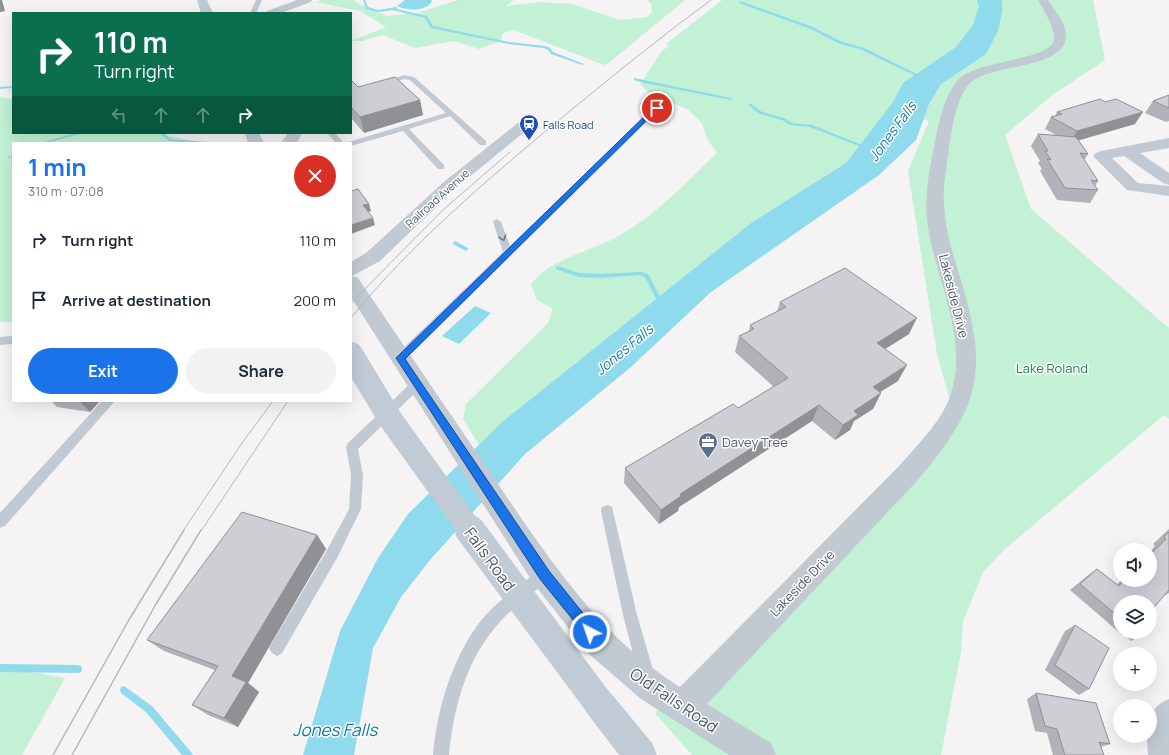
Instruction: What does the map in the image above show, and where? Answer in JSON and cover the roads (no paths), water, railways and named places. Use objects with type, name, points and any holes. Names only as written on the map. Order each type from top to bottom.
[{"type":"main road","points":[[202,0],[207,12]]},
{"type":"main road","name":"Falls Road","points":[[352,356],[391,420],[441,491],[598,702],[640,755]]},
{"type":"street","points":[[274,12],[308,0]]},
{"type":"street","name":"Lakeside Drive","points":[[682,708],[900,481],[932,443],[955,410],[965,382],[966,335],[938,231],[934,204],[937,167],[953,100],[965,80],[986,68],[1047,55],[1060,44],[1062,39],[1059,24],[1043,0]]},
{"type":"street","name":"Railroad Avenue","points":[[352,269],[373,257],[451,184],[523,126]]},
{"type":"street","points":[[1169,143],[1101,156],[1133,187],[1169,191]]},
{"type":"street","points":[[1126,151],[1169,180]]},
{"type":"street","name":"Old Falls Road","points":[[352,284],[544,575],[600,643],[652,688],[759,755]]},
{"type":"street","points":[[1165,755],[1162,728],[1169,715]]},
{"type":"lane","points":[[253,12],[259,0]]},
{"type":"lane","points":[[374,86],[404,77],[412,78],[483,144]]},
{"type":"lane","points":[[400,358],[657,108]]},
{"type":"lane","points":[[352,144],[450,114]]},
{"type":"lane","points":[[404,128],[441,167]]},
{"type":"lane","points":[[332,134],[339,142]]},
{"type":"lane","points":[[498,222],[508,254]]},
{"type":"lane","points":[[0,341],[12,340]]},
{"type":"lane","points":[[277,648],[332,554],[355,509],[357,475],[352,447],[417,384]]},
{"type":"lane","points":[[0,522],[107,402]]},
{"type":"lane","points":[[607,511],[639,648],[652,688]]},
{"type":"lane","points":[[442,755],[450,705],[461,668],[483,630],[510,603],[544,575]]},
{"type":"water","points":[[405,0],[432,1],[429,5],[416,10],[397,6]]},
{"type":"water","name":"Jones Falls","points":[[977,0],[1002,0],[1002,12],[998,31],[986,54],[941,84],[929,104],[916,140],[879,175],[711,292],[631,367],[525,454],[430,560],[401,597],[373,648],[354,755],[303,755],[340,631],[378,558],[408,514],[502,422],[751,223],[846,163],[893,102],[903,83],[956,47],[973,25],[979,6]]},
{"type":"water","points":[[475,306],[491,313],[459,344],[442,336]]},
{"type":"waterway","points":[[364,0],[367,8],[378,11],[396,8]]},
{"type":"waterway","points":[[740,2],[812,28],[839,42],[863,49],[921,77]]},
{"type":"waterway","points":[[393,9],[426,17],[432,27],[509,43],[544,47],[549,49],[552,53],[582,64]]},
{"type":"waterway","points":[[635,79],[731,99]]},
{"type":"waterway","points":[[0,88],[12,87]]},
{"type":"waterway","points":[[750,105],[761,113],[783,119],[791,124],[811,126],[868,148]]},
{"type":"waterway","points":[[46,142],[77,134]]},
{"type":"waterway","points":[[163,134],[169,140],[195,142]]},
{"type":"waterway","points":[[455,243],[466,249]]},
{"type":"waterway","points":[[558,268],[579,275],[601,276],[640,273],[647,276],[658,298],[664,302]]},
{"type":"waterway","points":[[0,668],[78,669]]},
{"type":"waterway","points":[[124,690],[149,709],[188,755]]},
{"type":"tram line","points":[[352,317],[399,264],[477,190],[597,89],[711,0]]},
{"type":"tram line","points":[[352,302],[444,209],[510,152]]},
{"type":"tram line","points":[[183,531],[242,443],[272,402]]},
{"type":"tram line","points":[[201,531],[287,402]]},
{"type":"tram line","points":[[53,755],[130,618],[184,530]]},
{"type":"tram line","points":[[72,755],[156,604],[201,530]]},
{"type":"place","name":"Falls Road","points":[[529,141]]},
{"type":"place","name":"Davey Tree","points":[[708,459]]},
{"type":"park label","name":"Lake Roland","points":[[1052,368]]}]
